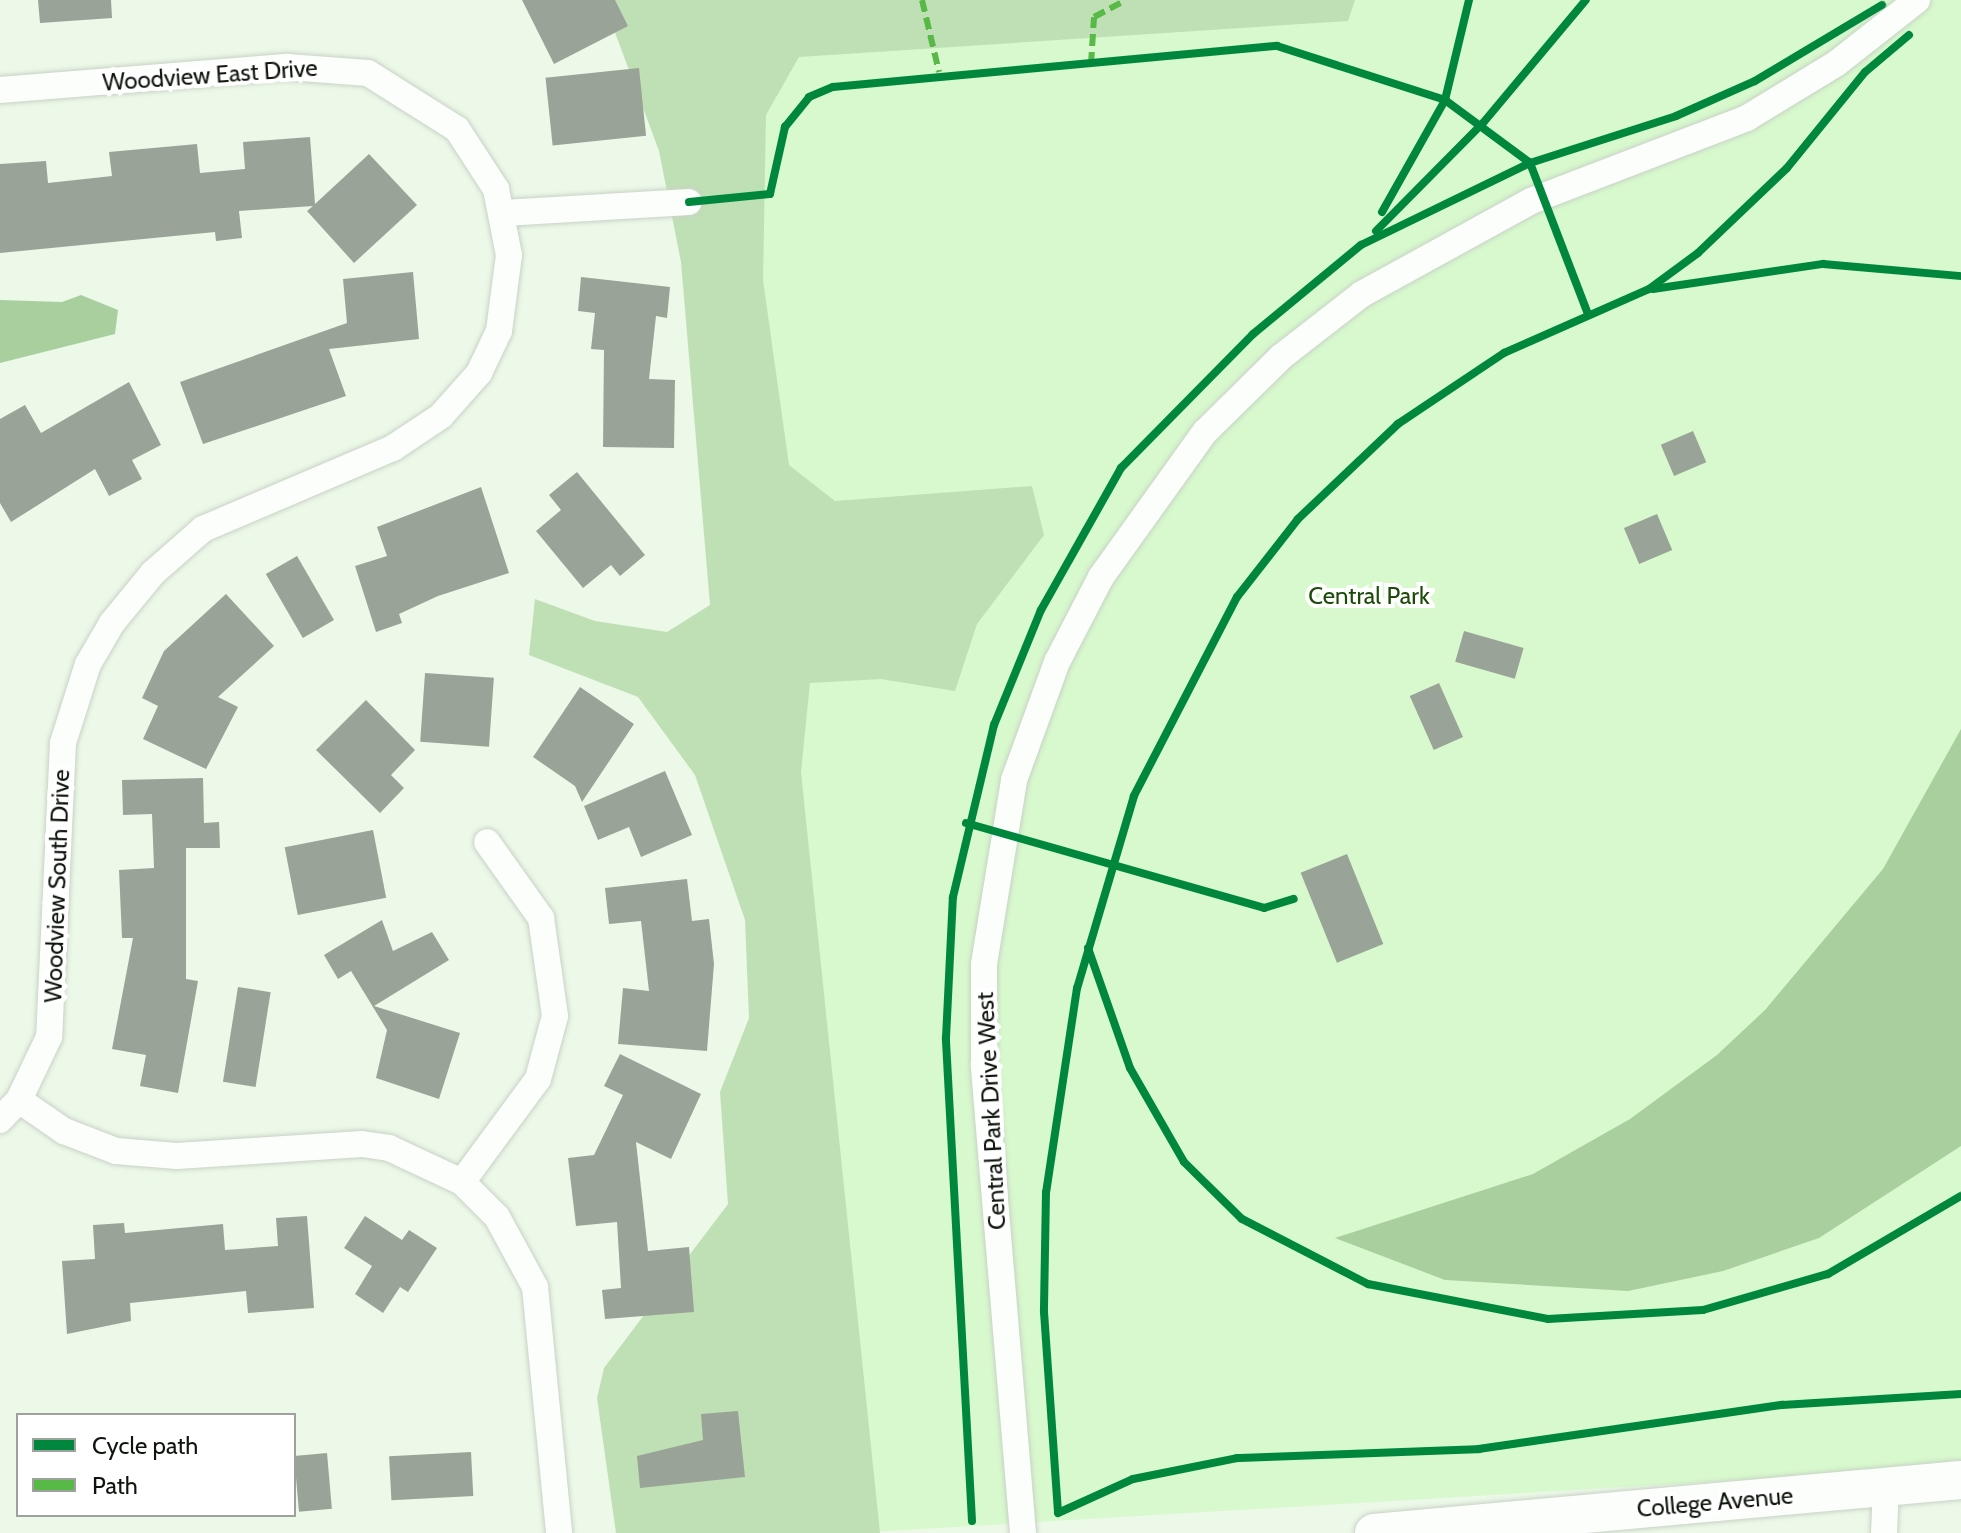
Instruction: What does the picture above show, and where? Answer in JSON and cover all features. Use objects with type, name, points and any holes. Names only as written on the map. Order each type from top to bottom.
[{"type":"main road","name":"College Avenue","points":[[1374,1533],[1961,1480]]},
{"type":"street","name":"Central Park Drive West","points":[[1023,1533],[984,1064],[987,930],[1014,780],[1051,676],[1101,577],[1165,480],[1234,401],[1371,287],[1531,201],[1737,123],[1806,85],[1917,0]]},
{"type":"street","name":"Woodview East Drive","points":[[0,90],[288,67],[368,73],[457,129],[504,213]]},
{"type":"street","points":[[504,213],[689,202]]},
{"type":"street","name":"Woodview South Drive","points":[[0,1120],[19,1100],[49,1037],[55,1004],[59,779],[72,704],[88,664],[128,601],[203,529],[393,448],[462,395],[499,331],[508,294],[504,213]]},
{"type":"street","points":[[462,1182],[538,1079],[555,1016],[541,918],[487,842]]},
{"type":"street","points":[[19,1100],[64,1131],[116,1151],[177,1156],[362,1144],[389,1148],[462,1182],[497,1217],[535,1287],[559,1533]]},
{"type":"street","points":[[1884,1533],[1886,1487]]},
{"type":"green space","name":"Central Park","points":[[723,0],[1961,0],[1961,1467],[854,1533]]},
{"type":"shaded area","points":[[603,0],[1355,0],[1348,21],[799,57],[766,115],[763,280],[789,465],[835,501],[1032,486],[1044,535],[977,624],[955,691],[881,679],[810,683],[801,772],[880,1533],[616,1533],[597,1398],[604,1368],[728,1204],[720,1092],[749,1018],[745,920],[695,775],[638,697],[529,655],[535,599],[595,621],[667,632],[710,605],[681,262],[659,151]]},
{"type":"shaded area","points":[[81,295],[118,310],[115,334],[0,363],[0,300],[62,302]]},
{"type":"shaded area","points":[[1961,729],[1961,1146],[1819,1238],[1723,1271],[1628,1291],[1445,1280],[1335,1238],[1533,1174],[1630,1119],[1717,1055],[1765,1010],[1883,869]]},
{"type":"building","points":[[38,0],[111,0],[112,18],[40,23]]},
{"type":"building","points":[[522,0],[615,0],[628,26],[554,64]]},
{"type":"building","points":[[639,68],[646,136],[553,145],[546,78]]},
{"type":"building","points":[[310,137],[315,204],[369,154],[417,205],[354,263],[307,211],[313,206],[239,211],[242,238],[216,241],[215,232],[0,253],[0,164],[46,161],[48,183],[112,176],[109,152],[197,144],[200,173],[245,169],[243,142]]},
{"type":"building","points":[[413,272],[419,339],[329,349],[346,396],[203,444],[180,382],[347,323],[343,279]]},
{"type":"building","points":[[581,277],[670,287],[667,318],[656,316],[649,379],[675,380],[674,448],[603,447],[604,350],[591,349],[595,313],[578,311]]},
{"type":"building","points":[[129,382],[161,445],[132,460],[142,479],[109,496],[95,469],[11,522],[0,503],[0,419],[25,405],[41,433]]},
{"type":"building","points":[[1693,431],[1706,462],[1674,476],[1661,445]]},
{"type":"building","points":[[577,472],[645,555],[620,576],[611,565],[583,588],[536,531],[561,510],[549,495]]},
{"type":"building","points":[[481,487],[509,573],[438,596],[399,614],[402,623],[376,632],[355,566],[387,556],[377,527]]},
{"type":"building","points":[[1657,514],[1672,550],[1639,564],[1624,528]]},
{"type":"building","points":[[297,556],[334,620],[303,638],[266,574]]},
{"type":"building","points":[[226,594],[274,646],[218,697],[238,707],[206,769],[143,739],[158,706],[142,698],[164,651]]},
{"type":"building","points":[[1464,631],[1524,648],[1515,679],[1455,662]]},
{"type":"building","points":[[425,673],[494,678],[489,747],[420,742]]},
{"type":"building","points":[[1439,683],[1463,737],[1434,750],[1410,696]]},
{"type":"building","points":[[580,687],[634,724],[582,802],[575,786],[533,757]]},
{"type":"building","points":[[366,700],[415,750],[391,775],[404,788],[380,813],[316,750]]},
{"type":"building","points":[[665,771],[692,835],[641,857],[629,827],[598,840],[584,806]]},
{"type":"building","points":[[203,778],[204,823],[219,822],[220,848],[186,848],[186,979],[198,981],[178,1093],[140,1086],[146,1055],[112,1049],[133,938],[122,938],[119,870],[154,868],[152,814],[123,815],[122,780]]},
{"type":"building","points":[[373,830],[386,898],[298,915],[285,847]]},
{"type":"building","points":[[1347,854],[1383,944],[1337,963],[1301,873]]},
{"type":"building","points":[[687,879],[692,921],[709,919],[714,964],[707,1051],[618,1044],[623,988],[649,991],[641,921],[609,924],[605,888]]},
{"type":"building","points":[[382,920],[393,951],[432,932],[449,960],[374,1006],[460,1033],[439,1099],[376,1078],[387,1030],[351,971],[338,979],[324,955]]},
{"type":"building","points":[[238,987],[271,992],[256,1087],[223,1082]]},
{"type":"building","points":[[620,1054],[701,1094],[671,1159],[636,1142],[648,1251],[689,1247],[694,1312],[605,1319],[602,1290],[621,1288],[617,1222],[576,1226],[568,1158],[594,1155],[623,1095],[604,1086]]},
{"type":"building","points":[[307,1216],[314,1308],[248,1313],[246,1291],[130,1303],[131,1321],[67,1334],[62,1261],[95,1259],[93,1225],[124,1223],[125,1233],[223,1224],[225,1250],[278,1246],[276,1218]]},
{"type":"building","points":[[365,1216],[402,1240],[409,1230],[437,1248],[408,1292],[400,1287],[383,1313],[355,1294],[372,1266],[344,1248]]},
{"type":"building","points":[[738,1411],[745,1477],[640,1488],[637,1456],[703,1440],[701,1414]]},
{"type":"building","points":[[471,1452],[473,1496],[391,1500],[389,1456]]},
{"type":"building","points":[[327,1453],[332,1509],[299,1512],[296,1456]]},
{"type":"marked path","points":[[922,0],[939,72]]},
{"type":"marked path","points":[[1091,64],[1094,17],[1126,0]]},
{"type":"cycle path","points":[[1382,212],[1445,100],[1469,0]]},
{"type":"cycle path","points":[[1376,231],[1483,123],[1586,0]]},
{"type":"cycle path","points":[[972,1521],[946,1038],[953,897],[994,725],[1041,610],[1121,468],[1253,334],[1361,245],[1530,163],[1676,116],[1755,81],[1882,5]]},
{"type":"cycle path","points":[[1909,35],[1865,72],[1787,168],[1698,253],[1649,289],[1504,353],[1398,424],[1298,519],[1237,597],[1134,796],[1077,988],[1046,1192],[1044,1312],[1058,1513],[1133,1479],[1237,1458],[1479,1449],[1782,1405],[1961,1394]]},
{"type":"cycle path","points":[[689,202],[770,194],[785,127],[809,97],[833,87],[1277,46],[1445,100],[1530,163],[1588,314]]},
{"type":"cycle path","points":[[1653,289],[1823,264],[1961,276]]},
{"type":"cycle path","points":[[966,823],[1264,908],[1294,899]]},
{"type":"cycle path","points":[[1088,948],[1130,1068],[1184,1162],[1242,1219],[1368,1284],[1548,1319],[1703,1310],[1828,1274],[1961,1196]]}]
